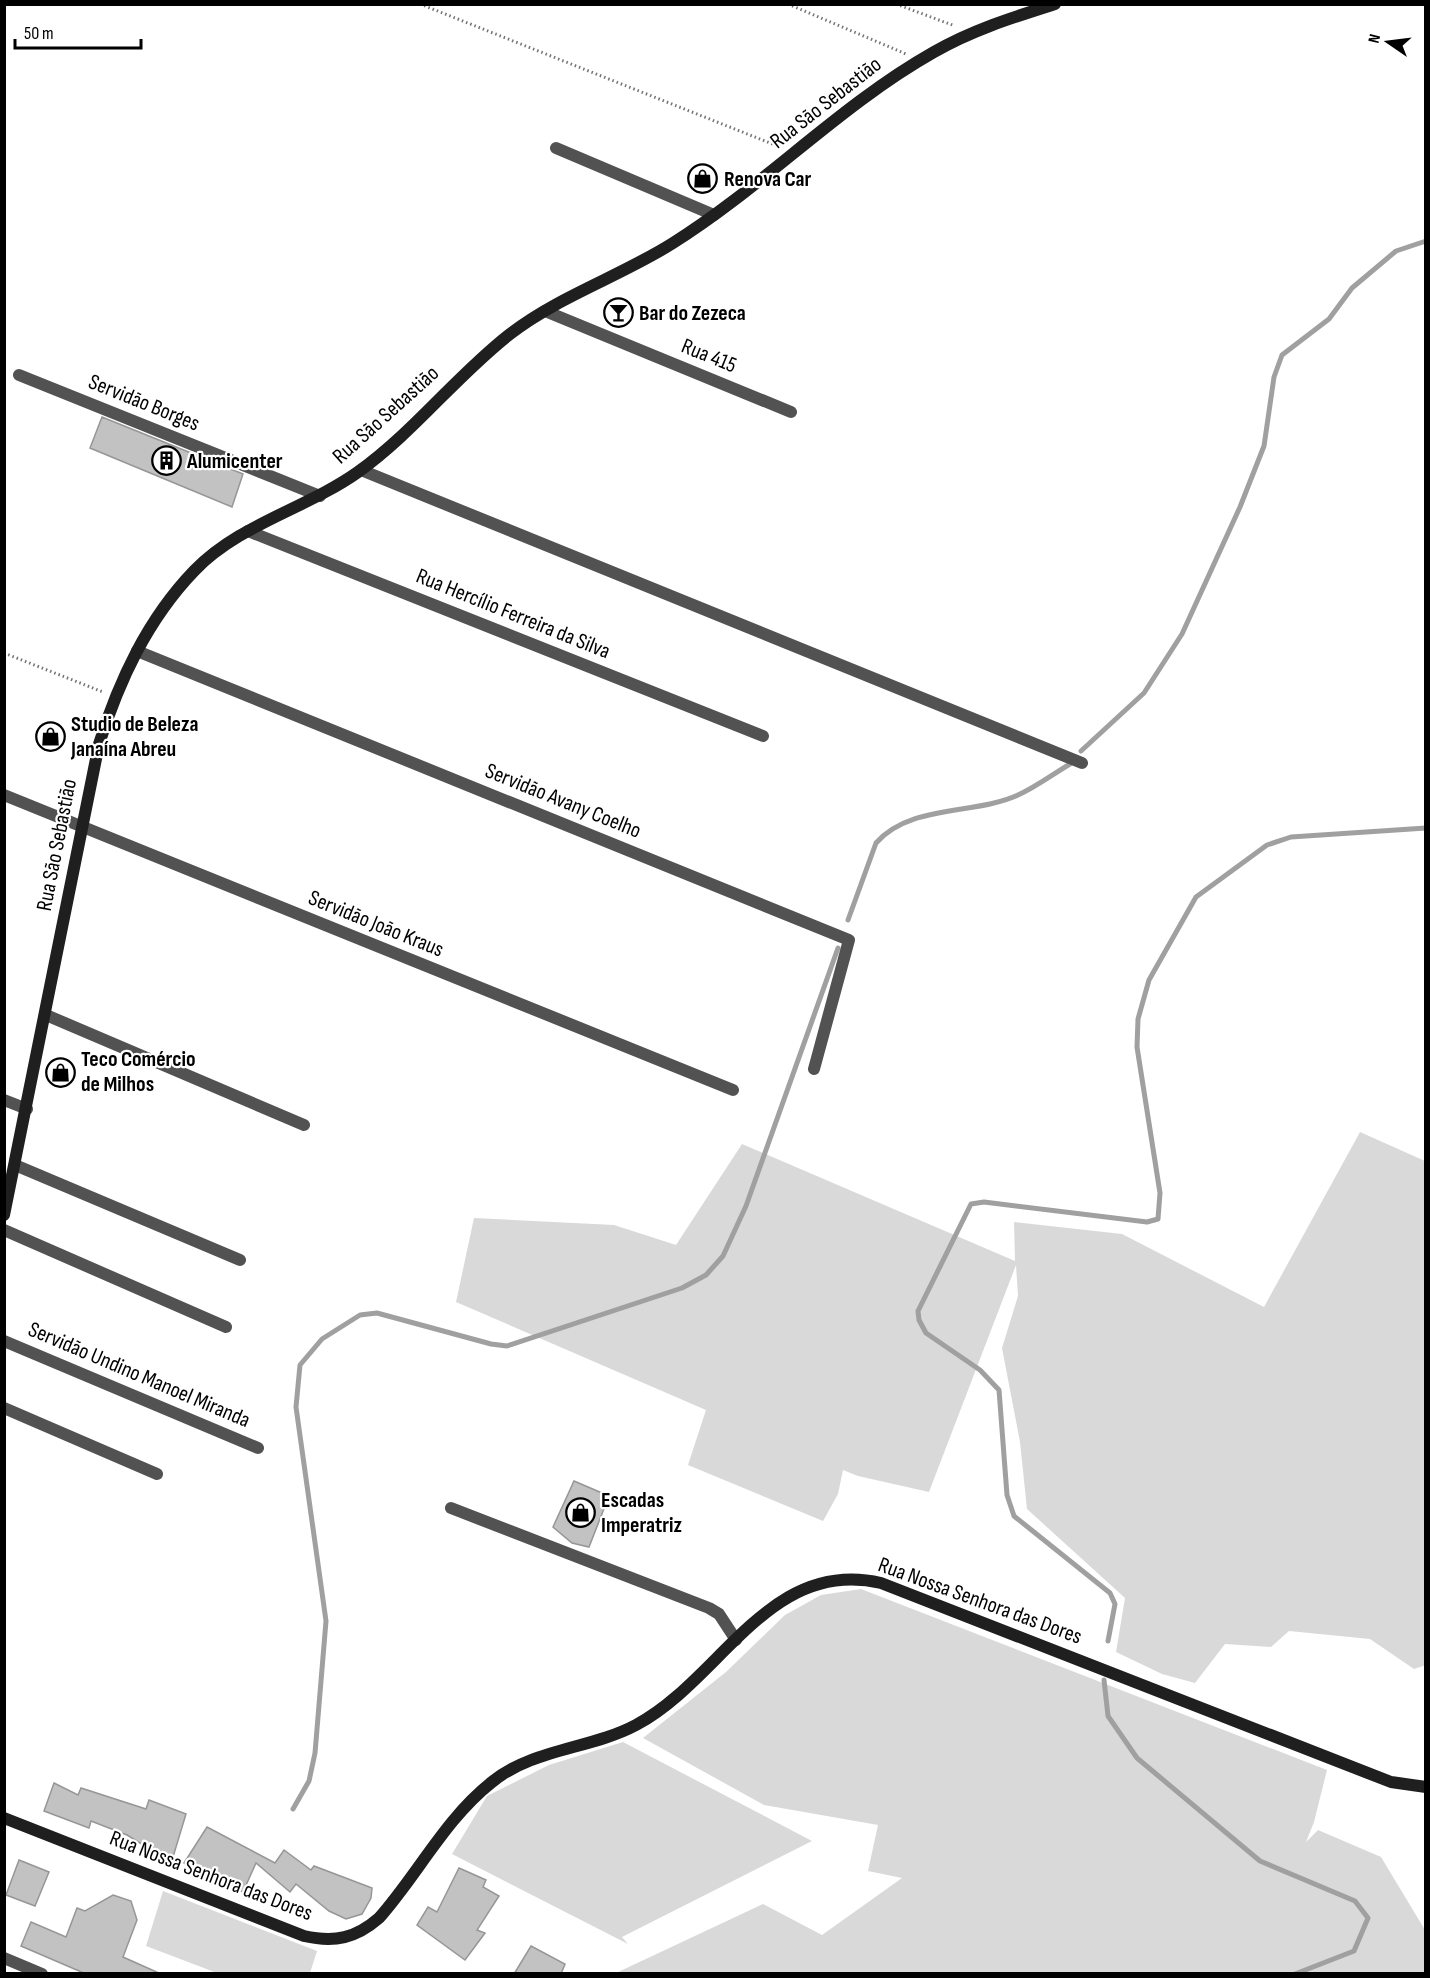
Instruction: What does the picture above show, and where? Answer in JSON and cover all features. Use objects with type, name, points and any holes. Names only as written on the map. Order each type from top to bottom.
[{"type":"main road","name":"Rua São Sebastião","points":[[4,1215],[27,1109],[80,827],[99,744],[115,697],[137,651],[177,590],[215,552],[248,531],[320,496],[361,470],[480,358],[513,331],[545,311],[648,258],[714,215],[890,79],[918,61],[974,33],[1055,4]]},
{"type":"main road","name":"Rua Nossa Senhora das Dores","points":[[4,1818],[304,1936],[328,1940],[358,1935],[379,1918],[453,1820],[500,1776],[521,1765],[637,1725],[679,1695],[775,1605],[805,1587],[840,1578],[867,1580],[1391,1782],[1423,1790]]},
{"type":"street","points":[[556,148],[714,215]]},
{"type":"street","name":"Rua 415","points":[[545,311],[791,412]]},
{"type":"street","name":"Servidão Borges","points":[[19,375],[320,496]]},
{"type":"street","points":[[361,470],[1082,763]]},
{"type":"street","name":"Rua Hercílio Ferreira da Silva","points":[[248,531],[763,736]]},
{"type":"street","name":"Servidão Avany Coelho","points":[[137,651],[849,940],[814,1069]]},
{"type":"street","name":"Servidão João Kraus","points":[[4,795],[733,1090]]},
{"type":"street","points":[[45,1015],[304,1125]]},
{"type":"street","points":[[4,1100],[27,1109]]},
{"type":"street","points":[[15,1165],[240,1260]]},
{"type":"street","points":[[4,1230],[226,1327]]},
{"type":"street","name":"Servidão Undino Manoel Miranda","points":[[4,1341],[258,1448]]},
{"type":"street","points":[[4,1408],[157,1474]]},
{"type":"street","points":[[451,1508],[709,1608],[719,1614],[736,1640]]},
{"type":"street","points":[[4,1958],[42,1974]]},
{"type":"path","points":[[420,4],[795,153]]},
{"type":"path","points":[[788,4],[896,48],[918,61]]},
{"type":"path","points":[[896,4],[974,33]]},
{"type":"path","points":[[4,653],[115,697]]},
{"type":"shaded area","points":[[1360,1132],[1425,1161],[1426,1665],[1414,1669],[1370,1639],[1289,1631],[1271,1647],[1225,1644],[1195,1683],[1162,1674],[1116,1652],[1125,1598],[1027,1509],[1020,1442],[1002,1348],[1018,1296],[1016,1265],[929,1492],[858,1476],[843,1470],[838,1494],[823,1521],[688,1465],[706,1410],[456,1302],[474,1218],[614,1225],[676,1245],[742,1144],[1015,1261],[1014,1222],[1122,1234],[1264,1307]]},
{"type":"shaded area","points":[[861,1589],[1327,1770],[1314,1822],[1306,1842],[1318,1830],[1381,1857],[1425,1930],[1425,1973],[616,1973],[763,1904],[822,1935],[902,1878],[868,1871],[878,1825],[764,1805],[643,1738],[726,1672],[785,1615],[821,1595]]},
{"type":"shaded area","points":[[623,1742],[812,1841],[622,1937],[628,1944],[452,1854],[487,1796],[549,1765]]},
{"type":"shaded area","points":[[163,1891],[317,1951],[310,1973],[217,1973],[146,1946]]},
{"type":"building","name":"Alumicenter","points":[[102,417],[243,474],[232,507],[90,448]]},
{"type":"building","points":[[574,1481],[609,1496],[589,1547],[572,1543],[553,1527]]},
{"type":"building","points":[[54,1783],[78,1795],[81,1788],[146,1809],[149,1800],[186,1814],[173,1857],[153,1857],[144,1851],[145,1846],[127,1835],[91,1821],[89,1828],[44,1811]]},
{"type":"building","points":[[207,1827],[275,1863],[284,1850],[311,1870],[314,1866],[372,1888],[371,1898],[362,1914],[346,1919],[329,1911],[296,1884],[290,1892],[256,1863],[243,1892],[208,1877],[184,1863]]},
{"type":"building","points":[[19,1860],[49,1872],[35,1906],[6,1895]]},
{"type":"building","points":[[459,1868],[486,1880],[483,1887],[499,1896],[477,1930],[485,1933],[465,1960],[417,1925],[428,1907],[437,1912]]},
{"type":"building","points":[[113,1895],[131,1901],[137,1920],[123,1957],[161,1974],[86,1974],[21,1946],[31,1922],[66,1937],[77,1908],[85,1911]]},
{"type":"building","points":[[531,1946],[565,1964],[561,1974],[514,1974]]},
{"type":"waterway","points":[[1081,751],[1144,693],[1182,634],[1240,507],[1264,446],[1274,377],[1282,355],[1329,319],[1352,288],[1396,251],[1426,241]]},
{"type":"waterway","points":[[848,920],[876,843],[890,831],[906,822],[925,816],[1001,801],[1018,795],[1070,764]]},
{"type":"waterway","points":[[1108,1641],[1115,1604],[1110,1593],[1014,1516],[1007,1495],[999,1390],[980,1370],[926,1333],[919,1320],[918,1311],[971,1204],[984,1202],[1147,1222],[1158,1219],[1160,1193],[1137,1047],[1138,1019],[1149,980],[1196,897],[1267,845],[1291,837],[1426,828]]},
{"type":"waterway","points":[[293,1809],[309,1781],[315,1753],[326,1621],[296,1407],[300,1365],[322,1339],[360,1315],[377,1313],[491,1344],[507,1346],[682,1288],[706,1275],[723,1256],[746,1206],[838,948]]},
{"type":"waterway","points":[[1104,1680],[1108,1716],[1137,1758],[1260,1861],[1355,1901],[1368,1918],[1354,1951],[1295,1974]]},
{"type":"place","name":"Renova Car","points":[[703,179]]},
{"type":"place","name":"Bar do Zezeca","points":[[618,313]]},
{"type":"place","name":"Alumicenter","points":[[166,461]]},
{"type":"place","name":"Studio de Beleza Janaína Abreu","points":[[50,737]]},
{"type":"place","name":"Teco Comércio de Milhos","points":[[60,1072]]},
{"type":"place","name":"Escadas Imperatriz","points":[[580,1513]]}]
